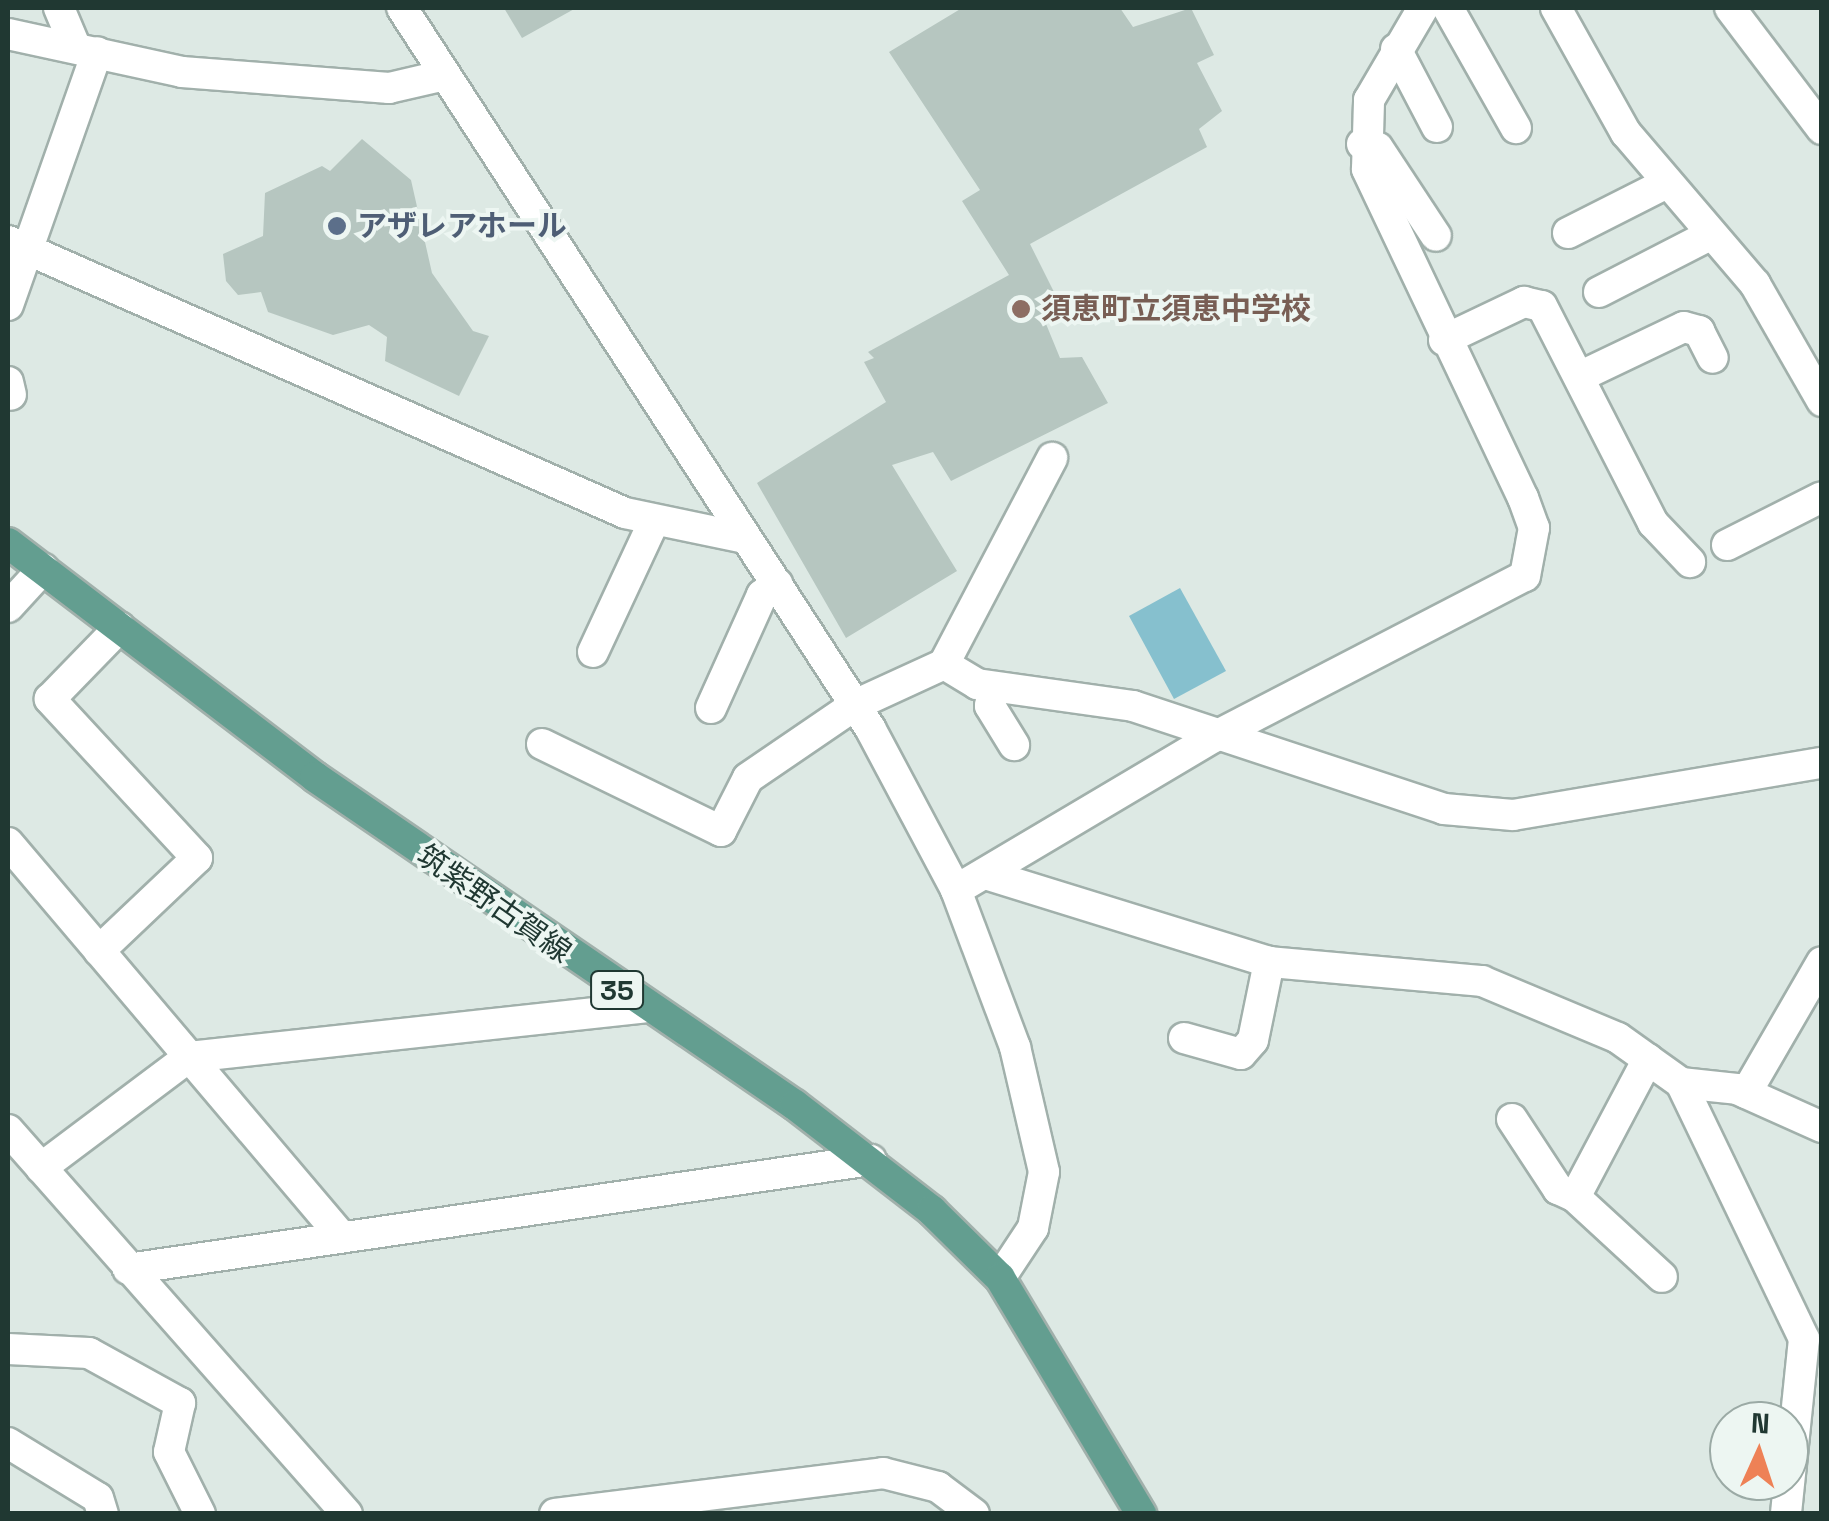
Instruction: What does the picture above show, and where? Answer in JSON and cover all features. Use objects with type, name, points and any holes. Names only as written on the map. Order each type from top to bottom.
[{"type":"main road","name":"筑紫野古賀線","points":[[8,542],[643,1008],[871,1160],[1000,1278],[1141,1514]]},
{"type":"street","points":[[60,8],[86,49]]},
{"type":"street","points":[[405,8],[856,705],[956,890],[1015,1047],[1044,1172],[1042,1206],[1000,1278]]},
{"type":"street","points":[[956,890],[1214,737],[1525,576],[1534,528],[1444,340],[1378,192],[1362,144],[1368,100],[1423,8]]},
{"type":"street","points":[[1448,8],[1516,128]]},
{"type":"street","points":[[1556,8],[1588,74],[1667,182],[1755,284],[1822,401]]},
{"type":"street","points":[[1730,8],[1822,129]]},
{"type":"street","points":[[8,34],[182,72],[389,88],[446,74]]},
{"type":"street","points":[[8,305],[20,246],[86,49]]},
{"type":"street","points":[[1396,49],[1437,128]]},
{"type":"street","points":[[1362,144],[1378,148],[1436,236]]},
{"type":"street","points":[[1568,232],[1667,182]]},
{"type":"street","points":[[1599,292],[1710,234]]},
{"type":"street","points":[[20,246],[654,522],[746,538]]},
{"type":"street","points":[[1444,340],[1524,302],[1542,306],[1653,523],[1690,562]]},
{"type":"street","points":[[1579,377],[1684,327],[1699,330],[1713,358]]},
{"type":"street","points":[[542,744],[721,830],[748,778],[856,705],[944,664],[1052,458]]},
{"type":"street","points":[[1727,545],[1822,496]]},
{"type":"street","points":[[593,652],[654,522]]},
{"type":"street","points":[[8,607],[43,569]]},
{"type":"street","points":[[711,708],[762,595],[776,584]]},
{"type":"street","points":[[99,951],[198,858],[50,699],[120,627]]},
{"type":"street","points":[[944,664],[993,686],[1133,706],[1404,800],[1513,816],[1822,763]]},
{"type":"street","points":[[993,686],[990,706],[1014,746]]},
{"type":"street","points":[[8,843],[342,1238]]},
{"type":"street","points":[[985,874],[1269,962],[1482,981],[1648,1059],[1680,1082],[1746,1093],[1822,1127]]},
{"type":"street","points":[[1184,1038],[1241,1054],[1253,1040],[1269,962]]},
{"type":"street","points":[[1746,1093],[1822,962]]},
{"type":"street","points":[[41,1168],[189,1057],[643,1008]]},
{"type":"street","points":[[1575,1197],[1648,1059]]},
{"type":"street","points":[[1680,1082],[1813,1337],[1786,1510],[1817,1514]]},
{"type":"street","points":[[1512,1119],[1558,1189],[1575,1197],[1662,1276]]},
{"type":"street","points":[[8,1130],[347,1514]]},
{"type":"street","points":[[128,1269],[871,1160]]},
{"type":"street","points":[[8,1349],[89,1353],[180,1403]]},
{"type":"street","points":[[200,1514],[169,1452],[180,1403],[216,1367]]},
{"type":"street","points":[[8,1442],[98,1498],[103,1514]]},
{"type":"street","points":[[554,1514],[882,1473],[938,1487],[974,1514]]},
{"type":"water","points":[[1180,588],[1226,671],[1174,699],[1129,616]]},
{"type":"building","points":[[504,8],[576,8],[522,38]]},
{"type":"building","points":[[962,8],[1120,8],[1133,27],[1191,8],[1214,55],[1197,63],[1222,111],[1199,129],[1207,147],[1030,244],[1063,310],[1044,319],[1060,358],[1082,357],[1108,403],[951,481],[933,452],[892,465],[957,571],[846,638],[757,483],[886,402],[864,362],[874,358],[868,352],[1009,275],[962,201],[980,190],[889,52]]},
{"type":"building","points":[[362,139],[411,180],[432,273],[473,331],[489,336],[459,396],[385,361],[387,337],[369,325],[333,335],[268,312],[261,292],[238,295],[226,281],[223,254],[263,236],[265,193],[322,166],[330,171]]},
{"type":"place","name":"アザレアホール","points":[[337,226]]},
{"type":"place","name":"須恵町立須恵中学校","points":[[1021,309]]}]
